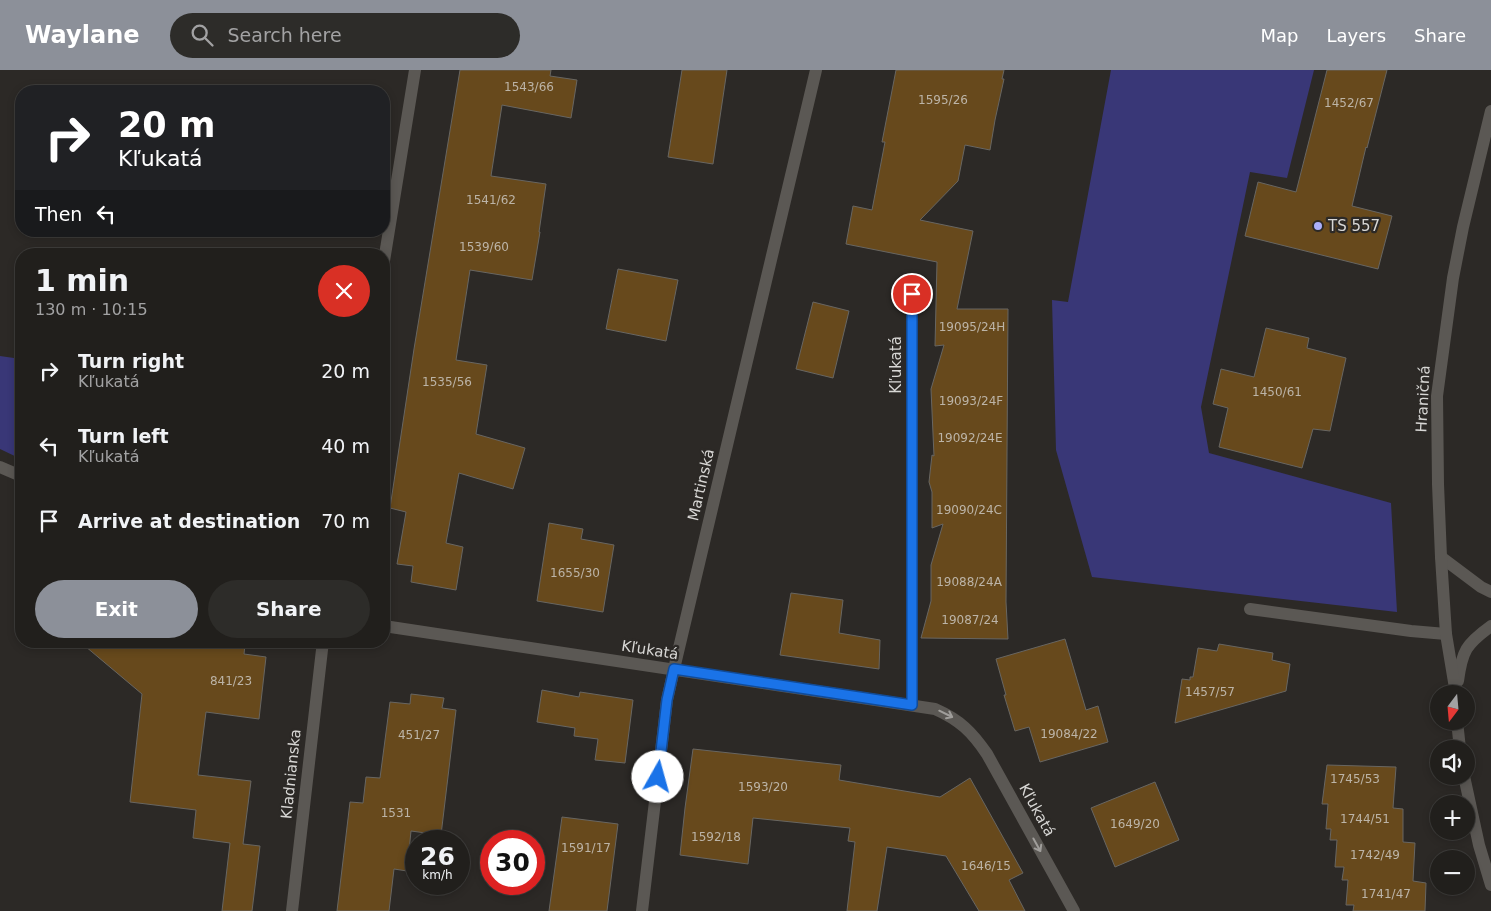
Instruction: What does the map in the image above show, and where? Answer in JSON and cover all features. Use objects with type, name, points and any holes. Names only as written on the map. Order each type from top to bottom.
[{"type":"street","points":[[390,224],[415,70]]},
{"type":"street","name":"Martinská","points":[[642,911],[667,700],[816,70]]},
{"type":"street","name":"Hraničná","points":[[1454,685],[1446,634],[1441,557],[1438,484],[1438,396],[1453,278],[1462,227],[1491,111]]},
{"type":"street","name":"Kľukatá","points":[[912,294],[912,705]]},
{"type":"street","points":[[0,467],[15,473]]},
{"type":"street","points":[[1441,557],[1481,587],[1491,592]]},
{"type":"street","points":[[1250,609],[1446,634]]},
{"type":"street","name":"Hraničná","points":[[1457,685],[1460,667],[1466,648],[1477,636],[1491,626]]},
{"type":"street","name":"Kľukatá","points":[[390,627],[935,709],[951,716],[967,728],[978,740],[1074,911]]},
{"type":"street","name":"Kladnianska","points":[[292,911],[322,648]]},
{"type":"street","points":[[1466,785],[1479,845],[1491,885]]},
{"type":"shaded area","points":[[1111,70],[1314,70],[1287,178],[1250,172],[1201,407],[1209,453],[1391,503],[1397,612],[1092,577],[1056,450],[1052,300],[1068,302]]},
{"type":"shaded area","points":[[0,356],[15,358],[15,456],[0,449]]},
{"type":"building","points":[[460,70],[551,70],[550,76],[577,80],[571,118],[502,105],[491,176],[546,184],[532,280],[470,270],[456,360],[487,365],[476,434],[525,448],[513,489],[459,473],[446,543],[463,547],[456,590],[411,582],[413,566],[397,564],[406,512],[390,508]]},
{"type":"building","points":[[682,70],[727,70],[713,164],[668,157]]},
{"type":"building","points":[[896,70],[1004,70],[1002,79],[1004,79],[990,150],[965,145],[958,181],[920,220],[973,231],[957,309],[1008,309],[1006,602],[1008,639],[921,638],[931,601],[931,565],[943,524],[932,528],[932,492],[929,482],[932,455],[934,456],[931,389],[944,345],[935,346],[937,262],[846,244],[853,206],[872,210],[885,142],[882,142]]},
{"type":"building","points":[[1327,70],[1387,70],[1352,206],[1392,216],[1378,269],[1245,236],[1258,182],[1296,192]]},
{"type":"building","points":[[618,269],[678,280],[666,341],[606,329]]},
{"type":"building","points":[[813,302],[849,311],[833,378],[796,369]]},
{"type":"building","points":[[1266,328],[1309,338],[1307,348],[1346,358],[1330,431],[1313,429],[1302,468],[1219,447],[1228,408],[1213,404],[1221,369],[1254,377]]},
{"type":"building","points":[[549,523],[583,529],[581,539],[614,545],[603,612],[537,601]]},
{"type":"building","points":[[791,593],[843,600],[839,633],[880,640],[879,669],[780,655]]},
{"type":"building","points":[[1065,639],[1086,710],[1098,706],[1108,742],[1040,762],[1029,727],[1015,731],[996,659]]},
{"type":"building","points":[[1219,644],[1273,653],[1272,660],[1290,664],[1286,691],[1175,723],[1182,679],[1190,680],[1190,677],[1193,677],[1198,648],[1217,651]]},
{"type":"building","points":[[87,648],[245,648],[244,654],[266,657],[259,719],[206,712],[198,775],[251,781],[243,844],[260,846],[252,911],[222,911],[230,843],[193,838],[196,810],[130,802],[142,694]]},
{"type":"building","points":[[542,690],[579,697],[580,692],[633,700],[625,763],[595,760],[598,739],[574,736],[575,728],[537,722]]},
{"type":"building","points":[[411,694],[444,698],[442,708],[456,710],[442,830],[405,830],[405,871],[394,869],[389,911],[337,911],[350,802],[363,803],[366,777],[380,778],[390,702],[410,704]]},
{"type":"building","points":[[693,749],[841,765],[839,780],[940,797],[970,778],[1023,873],[1009,880],[1025,911],[979,911],[946,856],[887,847],[877,911],[847,911],[855,842],[848,841],[850,828],[753,818],[748,864],[680,855]]},
{"type":"building","points":[[1327,765],[1396,767],[1393,808],[1403,809],[1403,842],[1415,843],[1413,881],[1426,883],[1425,911],[1353,911],[1354,905],[1346,905],[1348,880],[1342,880],[1344,867],[1335,867],[1337,840],[1330,840],[1331,829],[1326,829],[1328,804],[1322,804]]},
{"type":"building","points":[[1155,782],[1179,840],[1115,867],[1091,808]]},
{"type":"building","points":[[562,817],[618,824],[607,911],[549,911]]},
{"type":"place","name":"TS 557","points":[[1318,226]]},
{"type":"route","points":[[658,777],[667,700],[674,669],[912,705],[912,294]]}]
